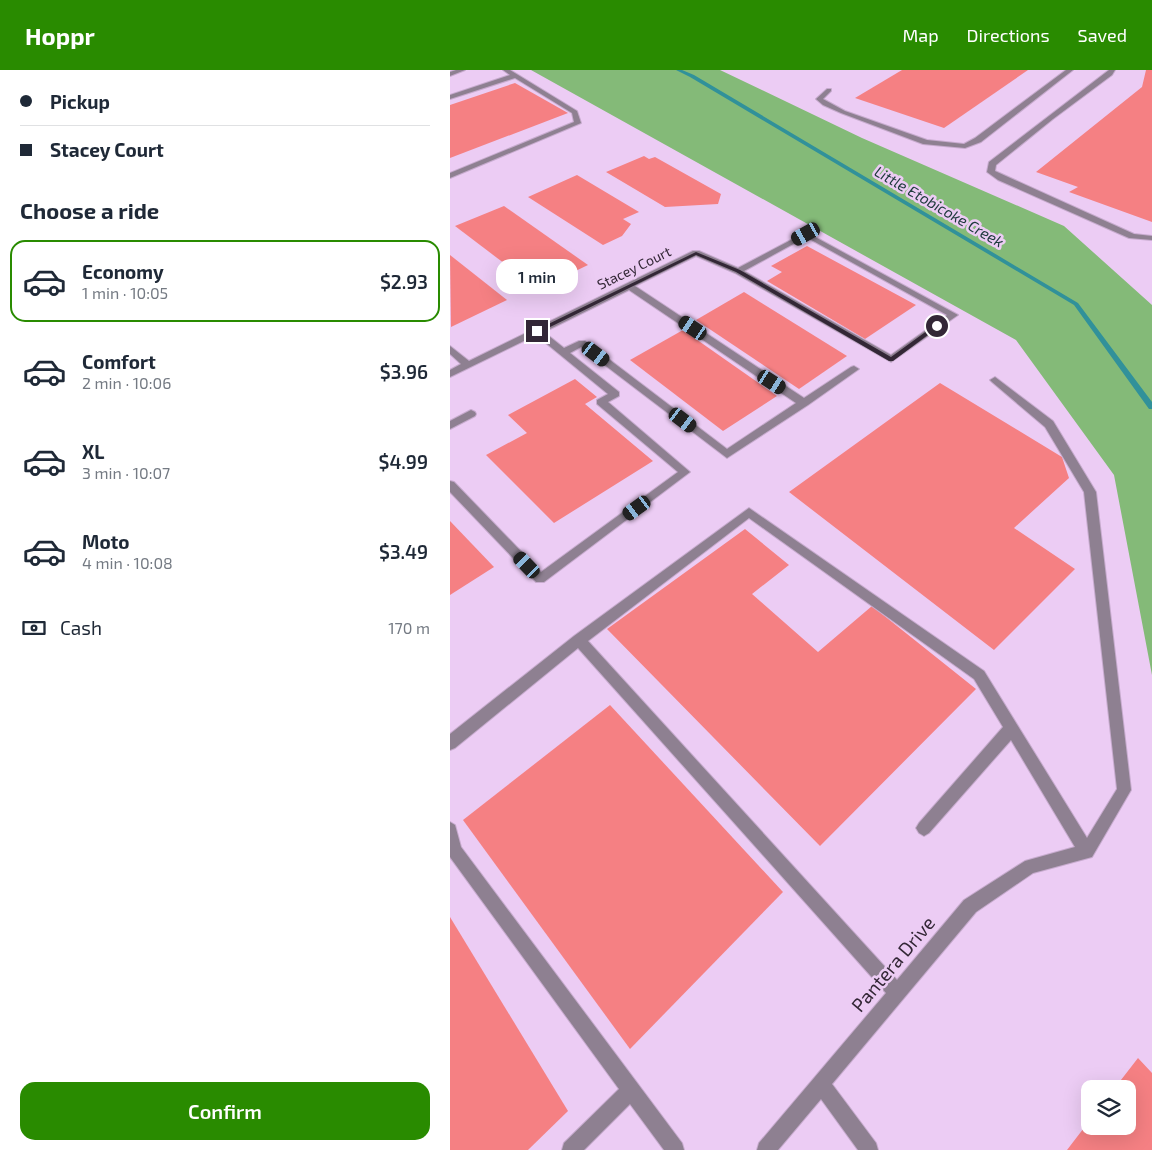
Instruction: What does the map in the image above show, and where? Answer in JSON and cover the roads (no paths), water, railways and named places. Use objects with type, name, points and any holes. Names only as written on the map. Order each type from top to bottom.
[{"type":"street","points":[[450,74],[462,70]]},
{"type":"street","points":[[450,176],[578,124],[575,112],[506,70]]},
{"type":"street","points":[[829,90],[819,99],[843,112],[926,142],[965,146],[978,140],[1070,70]]},
{"type":"street","points":[[1112,70],[1110,74],[992,164],[991,172],[1009,182],[1132,236],[1152,238]]},
{"type":"street","points":[[450,97],[515,76]]},
{"type":"street","points":[[806,234],[953,315],[891,359],[738,271],[806,234]]},
{"type":"street","name":"Stacey Court","points":[[450,374],[696,253],[738,271]]},
{"type":"street","points":[[629,286],[804,403]]},
{"type":"street","points":[[450,485],[540,579],[685,472],[601,402],[615,394],[537,331]]},
{"type":"street","points":[[562,352],[582,342],[727,454],[854,369]]},
{"type":"street","points":[[450,349],[468,365]]},
{"type":"street","points":[[450,743],[579,640],[749,512],[979,675],[1087,852],[1124,790],[1090,492],[1049,424],[995,380]]},
{"type":"street","points":[[450,425],[471,414]]},
{"type":"street","points":[[579,640],[897,993]]},
{"type":"street","points":[[924,828],[1011,729]]},
{"type":"street","points":[[450,830],[454,850],[675,1150]]},
{"type":"street","name":"Pantera Drive","points":[[766,1150],[970,906],[1030,866],[1087,852]]},
{"type":"street","points":[[821,1084],[869,1150]]},
{"type":"street","points":[[571,1150],[630,1090]]},
{"type":"waterway","name":"Little Etobicoke Creek","points":[[678,70],[692,76],[1076,304],[1152,407]]}]
